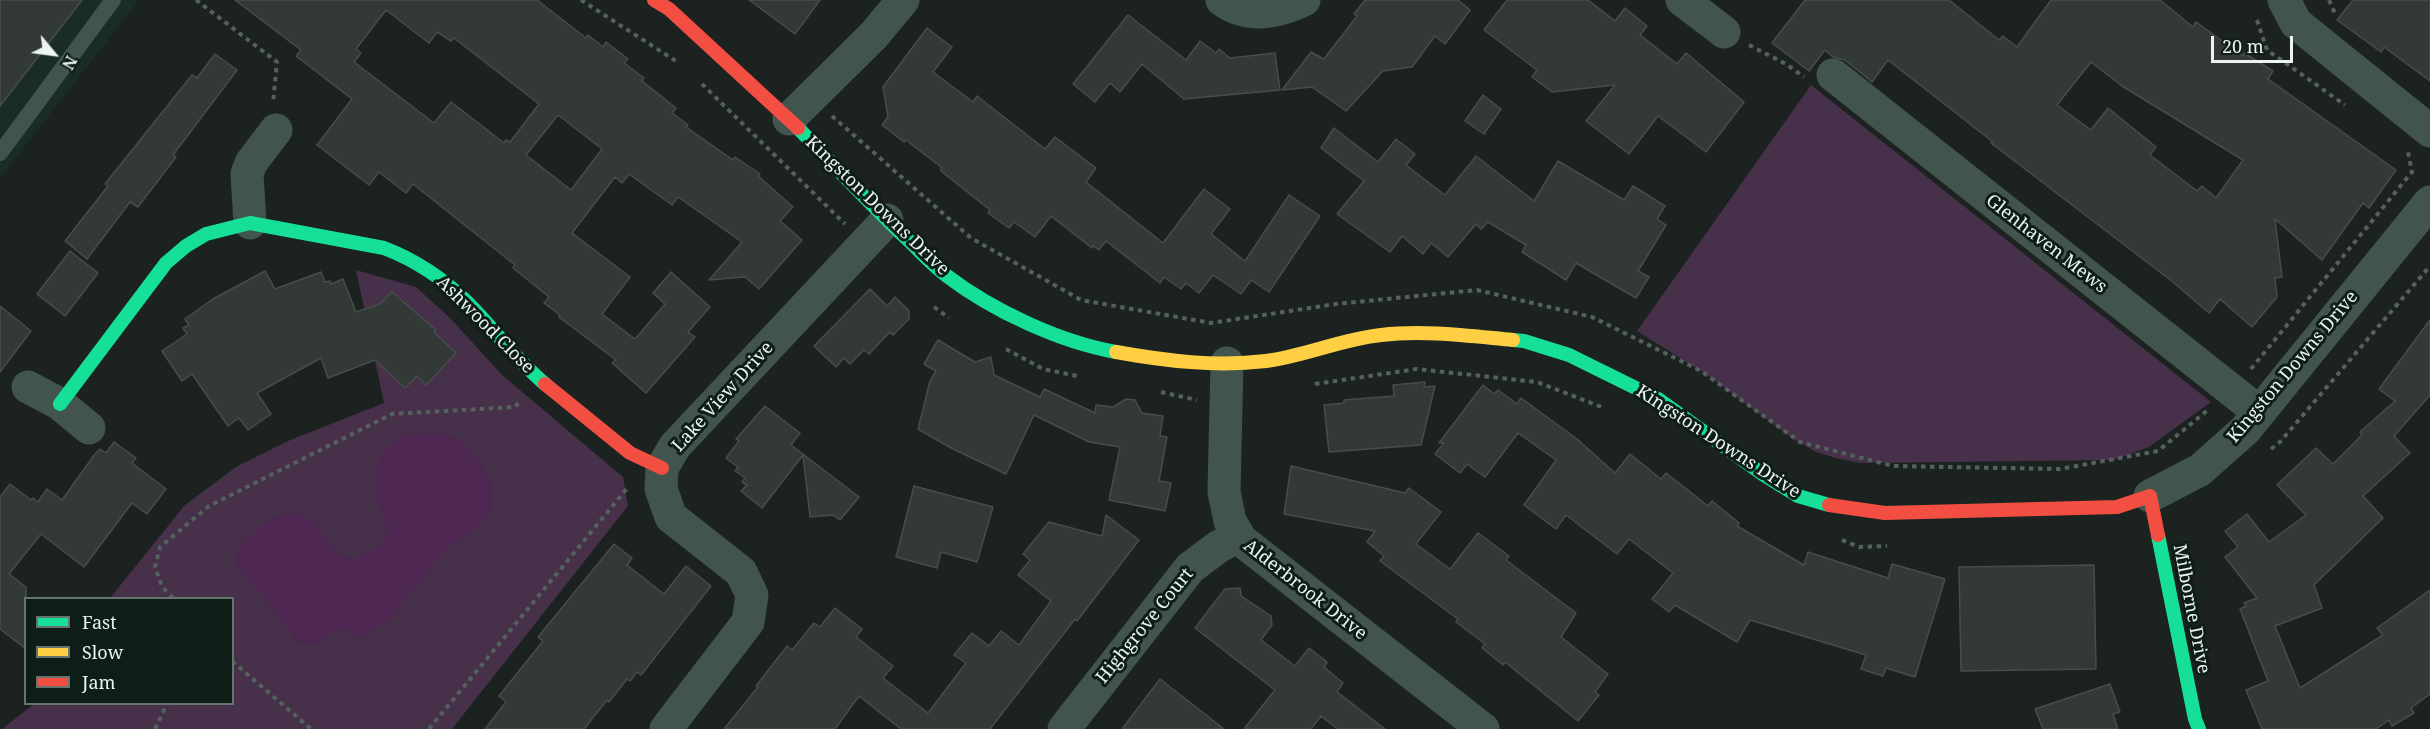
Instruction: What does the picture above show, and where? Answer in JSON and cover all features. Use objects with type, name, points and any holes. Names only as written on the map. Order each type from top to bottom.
[{"type":"street","name":"Kingston Downs Drive","points":[[654,0],[800,108],[887,220],[945,275],[980,299],[1009,315],[1095,348],[1155,358],[1214,364],[1267,361],[1380,335],[1430,333],[1524,341],[1569,355],[1658,399],[1764,475],[1798,496],[1840,508],[1885,513],[2116,507],[2150,496],[2200,470],[2245,430],[2430,202]]},
{"type":"street","points":[[800,108],[874,35],[903,0]]},
{"type":"street","points":[[1222,0],[1246,12],[1266,13],[1285,9],[1304,0]]},
{"type":"street","points":[[1682,0],[1724,32]]},
{"type":"street","points":[[2269,5],[2296,23],[2419,140]]},
{"type":"street","name":"Glenhaven Mews","points":[[1820,77],[2259,412]]},
{"type":"street","points":[[250,223],[247,174],[251,163],[276,130]]},
{"type":"street","name":"Lake View Drive","points":[[666,729],[748,622],[752,595],[741,572],[671,518],[655,466],[887,220]]},
{"type":"street","name":"Ashwood Close","points":[[60,404],[166,263],[186,246],[206,234],[250,223],[384,248],[422,266],[469,304],[506,348],[540,380],[630,453],[655,466]]},
{"type":"street","name":"Alderbrook Drive","points":[[1227,363],[1224,492],[1230,521],[1238,536],[1483,729]]},
{"type":"street","points":[[28,387],[60,404],[89,429]]},
{"type":"street","name":"Milborne Drive","points":[[2150,496],[2195,719],[2199,729]]},
{"type":"street","name":"Highgrove Court","points":[[1064,729],[1190,568],[1218,547],[1238,536]]},
{"type":"lane","points":[[0,153],[113,0]]},
{"type":"path","points":[[196,0],[277,62],[273,105],[276,130]]},
{"type":"path","points":[[2269,5],[2267,50],[2351,109]]},
{"type":"path","points":[[1724,32],[1786,64],[1820,77]]},
{"type":"path","points":[[800,108],[971,238],[1081,300],[1211,323],[1336,304],[1477,290],[1592,317],[1701,370],[1800,442],[1893,466],[2060,469],[2158,451],[2232,391],[2412,172],[2419,140]]},
{"type":"path","points":[[172,597],[162,587],[155,567],[160,548],[209,506],[392,414],[514,407],[540,380]]},
{"type":"path","points":[[429,729],[655,466]]},
{"type":"path","points":[[234,663],[311,729]]},
{"type":"path","points":[[155,729],[167,705]]},
{"type":"shaded area","points":[[0,0],[139,0],[0,178]]},
{"type":"shaded area","points":[[1811,85],[2211,402],[2149,447],[2114,460],[1860,463],[1816,452],[1792,438],[1707,375],[1637,331]]},
{"type":"shaded area","points":[[356,270],[416,287],[451,319],[502,375],[623,477],[628,506],[452,729],[2,729],[33,705],[234,705],[234,597],[111,597],[185,505],[236,467],[288,441],[384,403]]},
{"type":"shaded area","points":[[405,434],[445,434],[466,444],[481,464],[492,485],[493,504],[487,519],[452,545],[429,569],[391,618],[360,638],[347,629],[334,631],[316,645],[297,642],[283,620],[235,564],[239,545],[261,526],[280,515],[300,514],[316,524],[338,555],[353,559],[383,544],[387,530],[374,489],[376,468],[384,449]]},
{"type":"building","points":[[0,0],[82,0],[0,106]]},
{"type":"building","points":[[235,0],[537,0],[586,38],[588,35],[603,47],[606,42],[628,59],[624,63],[644,78],[642,81],[676,108],[672,113],[688,125],[686,127],[733,160],[735,157],[760,174],[758,176],[793,207],[780,221],[802,240],[759,289],[745,277],[709,280],[742,242],[678,197],[672,205],[629,174],[622,183],[615,177],[572,233],[630,277],[602,314],[635,339],[665,304],[653,293],[671,272],[710,307],[688,332],[695,337],[646,393],[612,363],[616,360],[544,303],[549,297],[513,268],[515,265],[413,184],[406,193],[379,172],[369,185],[317,145],[352,99],[296,56],[301,50]],"holes":[[[386,10],[429,43],[437,32],[451,41],[454,38],[539,104],[510,142],[506,140],[504,143],[451,102],[434,123],[354,62],[361,53],[356,49]],[[558,115],[602,149],[571,190],[526,155]]]},
{"type":"building","points":[[749,0],[820,0],[795,34]]},
{"type":"building","points":[[1365,0],[1458,0],[1470,10],[1445,44],[1435,36],[1412,67],[1383,71],[1346,111],[1312,87],[1282,90],[1311,52],[1324,59],[1357,16],[1354,14]]},
{"type":"building","points":[[1507,0],[1588,0],[1615,21],[1625,8],[1647,26],[1640,35],[1677,64],[1686,53],[1744,102],[1706,152],[1658,116],[1629,154],[1586,121],[1615,85],[1552,92],[1532,77],[1537,70],[1484,30]]},
{"type":"building","points":[[1805,0],[1949,0],[1999,40],[2003,36],[2017,47],[2051,0],[2160,0],[2193,27],[2196,22],[2243,56],[2244,53],[2273,71],[2268,79],[2396,170],[2369,208],[2363,203],[2322,260],[2275,219],[2282,277],[2275,278],[2277,297],[2252,327],[2220,299],[2209,313],[2173,282],[1991,143],[1993,142],[1888,60],[1872,82],[1845,60],[1833,57],[1825,50],[1809,71],[1772,43]],"holes":[[[2091,62],[2122,86],[2243,160],[2216,198],[2202,186],[2197,191],[2150,155],[2156,147],[2108,108],[2091,130],[2057,105]]]},
{"type":"building","points":[[2353,0],[2430,0],[2430,81],[2384,47],[2381,52],[2337,20]]},
{"type":"building","points":[[1128,15],[1186,60],[1200,41],[1216,53],[1219,49],[1230,58],[1275,53],[1280,90],[1184,99],[1142,64],[1120,92],[1110,83],[1095,102],[1073,84]]},
{"type":"building","points":[[927,28],[952,47],[933,72],[973,102],[977,96],[1045,149],[1055,137],[1096,168],[1086,182],[1163,243],[1204,189],[1230,209],[1211,234],[1245,261],[1289,195],[1320,216],[1269,292],[1251,280],[1241,294],[1213,275],[1199,293],[1186,283],[1181,289],[1164,277],[1160,283],[1106,241],[1099,250],[1093,246],[1092,248],[1051,216],[1035,237],[1014,222],[1009,228],[988,213],[990,210],[941,171],[941,167],[882,125],[888,117],[883,87]]},
{"type":"building","points":[[215,54],[237,70],[173,155],[176,157],[138,207],[130,202],[87,259],[65,241],[108,186],[105,184],[192,75],[197,78]]},
{"type":"building","points":[[1483,95],[1501,109],[1484,134],[1465,121]]},
{"type":"building","points":[[1334,128],[1378,162],[1396,139],[1415,154],[1406,165],[1445,195],[1476,156],[1534,201],[1558,161],[1624,200],[1633,186],[1665,206],[1657,219],[1666,225],[1638,271],[1649,277],[1636,298],[1576,263],[1566,280],[1522,252],[1526,245],[1488,222],[1481,229],[1476,224],[1448,257],[1431,243],[1423,254],[1402,236],[1390,252],[1337,214],[1364,181],[1321,148]]},
{"type":"building","points":[[70,251],[98,273],[65,316],[37,294]]},
{"type":"building","points":[[265,271],[275,289],[321,272],[325,282],[330,281],[331,284],[343,279],[356,312],[380,304],[392,292],[436,330],[434,332],[456,353],[426,385],[417,376],[405,388],[375,360],[328,378],[321,358],[257,393],[271,414],[248,430],[239,418],[228,426],[192,374],[182,381],[162,351],[187,334],[183,328],[189,325],[185,319],[213,299]]},
{"type":"building","points":[[870,289],[887,306],[895,297],[909,311],[909,319],[893,335],[890,332],[869,354],[864,350],[850,364],[844,358],[836,367],[814,346]]},
{"type":"building","points":[[0,306],[31,331],[0,372]]},
{"type":"building","points":[[2430,320],[2430,395],[2394,436],[2410,453],[2363,496],[2383,518],[2314,585],[2322,608],[2275,626],[2300,688],[2383,635],[2377,628],[2430,590],[2430,694],[2411,708],[2414,713],[2392,726],[2389,720],[2376,729],[2262,729],[2246,690],[2268,681],[2240,609],[2246,606],[2244,603],[2257,598],[2225,557],[2238,547],[2225,531],[2247,514],[2269,542],[2306,515],[2277,485],[2316,448],[2333,464],[2362,435],[2360,432],[2395,401],[2379,389]]},
{"type":"building","points":[[938,340],[975,362],[991,357],[994,375],[1040,397],[1044,389],[1095,413],[1096,405],[1113,407],[1126,399],[1135,400],[1142,413],[1163,416],[1160,436],[1167,437],[1159,481],[1171,483],[1165,511],[1109,500],[1120,447],[1089,442],[1034,415],[1006,474],[953,449],[918,429],[930,381],[936,371],[924,364]]},
{"type":"building","points":[[1425,382],[1424,387],[1435,386],[1421,445],[1329,452],[1324,405],[1344,403],[1344,400],[1394,396],[1393,385]]},
{"type":"building","points":[[1483,385],[1494,394],[1498,390],[1517,404],[1521,398],[1577,439],[1615,473],[1630,454],[1661,479],[1666,473],[1708,506],[1712,501],[1739,523],[1737,526],[1804,565],[1808,552],[1888,578],[1892,564],[1945,579],[1915,677],[1886,668],[1883,676],[1861,669],[1866,655],[1750,620],[1737,642],[1675,605],[1669,612],[1652,599],[1673,573],[1629,539],[1617,554],[1566,515],[1556,529],[1524,505],[1556,460],[1518,433],[1485,477],[1467,464],[1460,473],[1435,454],[1444,443],[1439,443]]},
{"type":"building","points":[[765,406],[800,433],[791,445],[859,497],[840,520],[833,515],[810,517],[803,455],[762,508],[741,491],[747,485],[742,482],[745,478],[735,471],[738,467],[726,458],[739,441],[736,439]]},
{"type":"building","points":[[114,442],[136,458],[132,463],[166,489],[147,514],[132,503],[84,567],[41,534],[9,574],[26,587],[24,647],[0,629],[0,497],[10,484],[31,500],[33,498],[38,502],[47,489],[62,500],[95,454],[100,449],[106,453]]},
{"type":"building","points":[[1291,466],[1405,493],[1409,488],[1441,512],[1416,544],[1450,569],[1478,533],[1509,556],[1506,560],[1576,613],[1561,637],[1608,674],[1595,692],[1599,695],[1578,721],[1505,662],[1503,665],[1482,648],[1485,644],[1456,622],[1458,619],[1380,561],[1384,556],[1367,542],[1375,531],[1284,514]]},
{"type":"building","points":[[914,486],[993,507],[977,562],[941,552],[937,568],[896,557]]},
{"type":"building","points":[[1106,515],[1139,540],[990,729],[901,729],[859,696],[835,729],[724,729],[787,646],[792,650],[814,623],[820,627],[835,608],[862,629],[856,637],[893,666],[883,678],[928,713],[966,663],[954,655],[972,633],[989,646],[1001,631],[1019,645],[1051,601],[1018,575],[1030,560],[1023,554],[1049,522],[1102,536]]},
{"type":"building","points":[[614,544],[632,558],[627,565],[664,594],[686,566],[711,586],[641,675],[637,672],[630,681],[627,679],[584,729],[485,729],[506,702],[499,696],[543,641],[538,637]]},
{"type":"building","points":[[2094,565],[2096,669],[1961,671],[1959,567]]},
{"type":"building","points":[[1240,588],[1241,596],[1271,616],[1272,625],[1261,640],[1295,666],[1309,648],[1327,662],[1324,667],[1343,683],[1337,692],[1385,729],[1338,729],[1321,716],[1311,729],[1244,729],[1275,690],[1195,628],[1225,589]]},
{"type":"building","points":[[1160,679],[1224,729],[1122,729]]},
{"type":"building","points":[[2110,684],[2120,712],[2113,714],[2118,729],[2043,729],[2035,709]]},
{"type":"traffic: fast","points":[[798,128],[931,263],[965,289],[1006,313],[1050,333],[1116,352]]},
{"type":"traffic: fast","points":[[60,404],[166,263],[186,246],[206,234],[250,223],[384,248],[407,258],[429,271],[459,295],[524,365],[545,384]]},
{"type":"traffic: fast","points":[[1513,340],[1524,341],[1569,355],[1658,399],[1764,475],[1798,496],[1829,505]]},
{"type":"traffic: fast","points":[[2158,535],[2195,719],[2199,729]]},
{"type":"traffic: slow","points":[[1116,352],[1172,360],[1247,363],[1281,359],[1352,340],[1381,335],[1447,334],[1513,340]]},
{"type":"traffic: jam","points":[[654,0],[669,9],[798,128]]},
{"type":"traffic: jam","points":[[545,384],[630,453],[662,468]]},
{"type":"traffic: jam","points":[[1829,505],[1885,513],[2117,507],[2150,496],[2158,535]]}]
